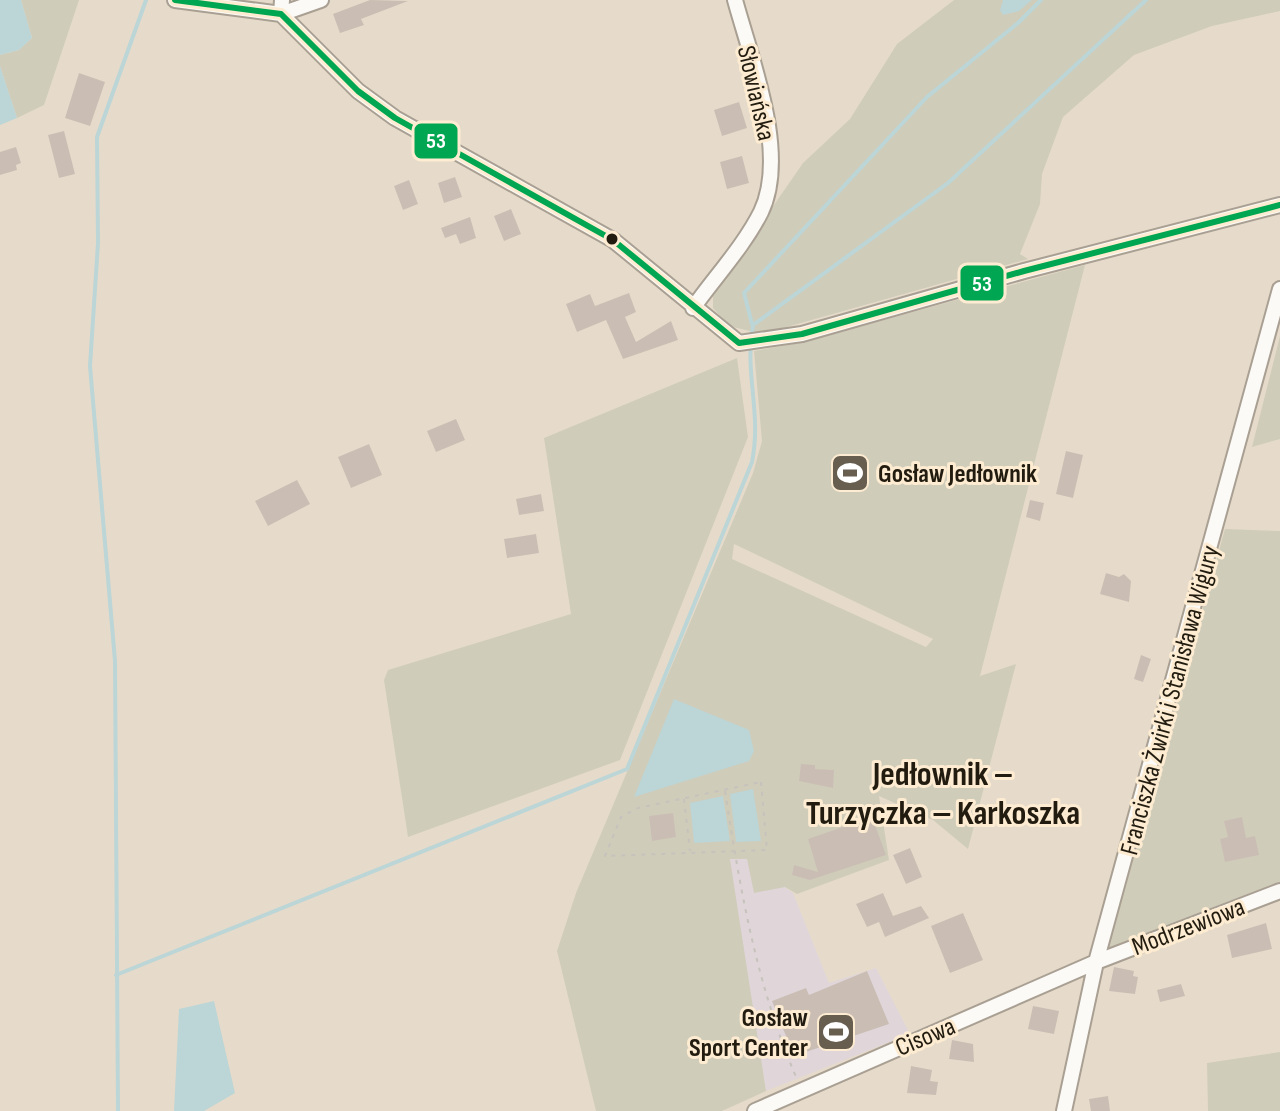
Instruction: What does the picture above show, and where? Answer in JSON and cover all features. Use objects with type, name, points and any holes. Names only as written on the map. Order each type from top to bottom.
[{"type":"street","points":[[175,0],[282,7],[321,0]]},
{"type":"street","name":"Słowiańska","points":[[693,308],[762,210],[769,183],[768,130],[735,0]]},
{"type":"street","points":[[282,7],[358,91],[395,118],[613,240],[739,343],[757,343],[1280,205]]},
{"type":"street","name":"Franciszka Żwirki i Stanisława Wigury","points":[[1064,1111],[1096,962],[1280,289]]},
{"type":"street","name":"Modrzewiowa","points":[[1096,962],[1280,891]]},
{"type":"street","name":"Cisowa","points":[[755,1111],[1096,962]]},
{"type":"path","points":[[761,782],[767,850],[605,856],[621,817],[638,808],[725,790],[761,782]]},
{"type":"path","points":[[725,790],[734,851],[774,1028],[802,1089]]},
{"type":"path","points":[[684,799],[690,852]]},
{"type":"shaded area","points":[[21,0],[79,0],[44,105],[17,118],[0,66],[0,55],[19,50],[32,38]]},
{"type":"shaded area","points":[[954,0],[1280,0],[1280,11],[1212,26],[1134,55],[1063,117],[1042,174],[1040,204],[1020,254],[1028,259],[762,334],[729,326],[713,308],[713,293],[803,163],[850,119],[897,44]]},
{"type":"shaded area","points":[[1085,265],[980,676],[1016,664],[968,849],[933,820],[879,796],[889,860],[797,894],[785,887],[754,893],[747,859],[730,859],[766,1091],[722,1111],[596,1111],[557,951],[576,893],[753,473],[762,441],[754,351],[799,343]],"holes":[[[734,544],[933,639],[926,647],[732,559]]]},
{"type":"shaded area","points":[[1280,336],[1280,439],[1252,447]]},
{"type":"shaded area","points":[[737,358],[748,437],[620,760],[408,837],[384,680],[388,670],[571,614],[544,438]]},
{"type":"shaded area","points":[[1225,529],[1280,531],[1280,883],[1106,952]]},
{"type":"shaded area","points":[[728,858],[747,859],[793,893],[829,983],[876,968],[910,1034],[766,1091]]},
{"type":"shaded area","points":[[1280,1052],[1280,1111],[1208,1111],[1207,1063]]},
{"type":"water","points":[[0,0],[21,0],[32,38],[19,50],[0,55]]},
{"type":"water","points":[[1003,0],[1032,0],[1019,11],[1003,15],[1000,10]]},
{"type":"water","points":[[0,66],[17,118],[0,125]]},
{"type":"water","points":[[674,699],[749,730],[754,751],[749,761],[634,797]]},
{"type":"water","points":[[753,789],[761,841],[736,842],[730,794]]},
{"type":"water","points":[[723,796],[730,841],[694,843],[690,803]]},
{"type":"water","points":[[214,1001],[235,1093],[204,1111],[174,1111],[179,1009]]},
{"type":"building","points":[[370,0],[408,1],[361,19],[364,25],[340,33],[333,14]]},
{"type":"building","points":[[79,73],[105,82],[90,126],[65,118]]},
{"type":"building","points":[[739,102],[747,128],[722,136],[714,110]]},
{"type":"building","points":[[64,131],[75,174],[59,178],[48,135]]},
{"type":"building","points":[[16,147],[21,163],[16,165],[17,170],[0,175],[0,152]]},
{"type":"building","points":[[742,156],[749,183],[727,189],[720,162]]},
{"type":"building","points":[[455,177],[462,197],[444,203],[438,183]]},
{"type":"building","points":[[409,180],[418,204],[403,210],[394,186]]},
{"type":"building","points":[[511,209],[521,234],[504,241],[494,216]]},
{"type":"building","points":[[470,217],[476,238],[460,244],[456,234],[445,238],[441,228]]},
{"type":"building","points":[[629,293],[636,312],[625,317],[636,342],[671,321],[678,340],[623,359],[606,320],[577,332],[566,304],[590,294],[595,306]]},
{"type":"building","points":[[456,419],[465,440],[436,452],[427,431]]},
{"type":"building","points":[[369,444],[382,475],[351,488],[338,457]]},
{"type":"building","points":[[1066,451],[1083,455],[1073,498],[1056,494]]},
{"type":"building","points":[[297,480],[310,504],[268,526],[255,501]]},
{"type":"building","points":[[541,494],[544,511],[519,515],[516,499]]},
{"type":"building","points":[[1030,500],[1044,503],[1040,521],[1026,517]]},
{"type":"building","points":[[536,534],[539,553],[507,558],[504,539]]},
{"type":"building","points":[[1106,573],[1119,577],[1124,574],[1131,581],[1129,602],[1100,594]]},
{"type":"building","points":[[1141,655],[1151,659],[1143,682],[1134,679]]},
{"type":"building","points":[[801,764],[815,765],[815,769],[834,770],[833,788],[799,781]]},
{"type":"building","points":[[673,813],[676,837],[652,841],[649,816]]},
{"type":"building","points":[[872,817],[886,855],[810,880],[792,875],[794,865],[818,872],[808,839]]},
{"type":"building","points":[[1242,817],[1246,838],[1255,836],[1259,855],[1225,862],[1220,839],[1228,837],[1224,821]]},
{"type":"building","points":[[910,848],[922,877],[906,884],[893,855]]},
{"type":"building","points":[[883,893],[893,916],[921,906],[929,918],[885,937],[879,922],[867,927],[856,904]]},
{"type":"building","points":[[963,913],[983,960],[950,973],[931,926]]},
{"type":"building","points":[[1266,923],[1272,949],[1232,958],[1227,935]]},
{"type":"building","points":[[1114,967],[1134,971],[1133,976],[1138,977],[1135,994],[1109,991]]},
{"type":"building","points":[[867,971],[889,1024],[794,1056],[772,1001],[806,988],[809,995]]},
{"type":"building","points":[[1181,984],[1185,996],[1160,1002],[1157,990]]},
{"type":"building","points":[[1033,1006],[1059,1011],[1054,1034],[1028,1029]]},
{"type":"building","points":[[952,1040],[973,1044],[974,1062],[949,1059]]},
{"type":"building","points":[[911,1066],[932,1070],[930,1081],[938,1082],[936,1095],[907,1093]]},
{"type":"building","points":[[1108,1096],[1110,1111],[1091,1111],[1089,1099]]},
{"type":"waterway","points":[[118,1111],[115,661],[90,366],[98,243],[97,137],[146,0]]},
{"type":"waterway","points":[[752,324],[744,293],[927,97],[1018,23],[1041,0]]},
{"type":"waterway","points":[[116,975],[627,769],[752,462],[755,444],[750,360],[753,325],[948,183],[1146,0]]},
{"type":"transit line","name":"53","points":[[175,0],[281,14],[358,91],[395,118],[613,240],[739,343],[802,334],[1024,271],[1280,205]]},
{"type":"place","name":"Gosław Jedłownik","points":[[850,473]]},
{"type":"place","name":"Gosław Sport Center","points":[[836,1032]]},
{"type":"district","name":"Jedłownik – Turzyczka – Karkoszka","points":[[943,792]]}]
